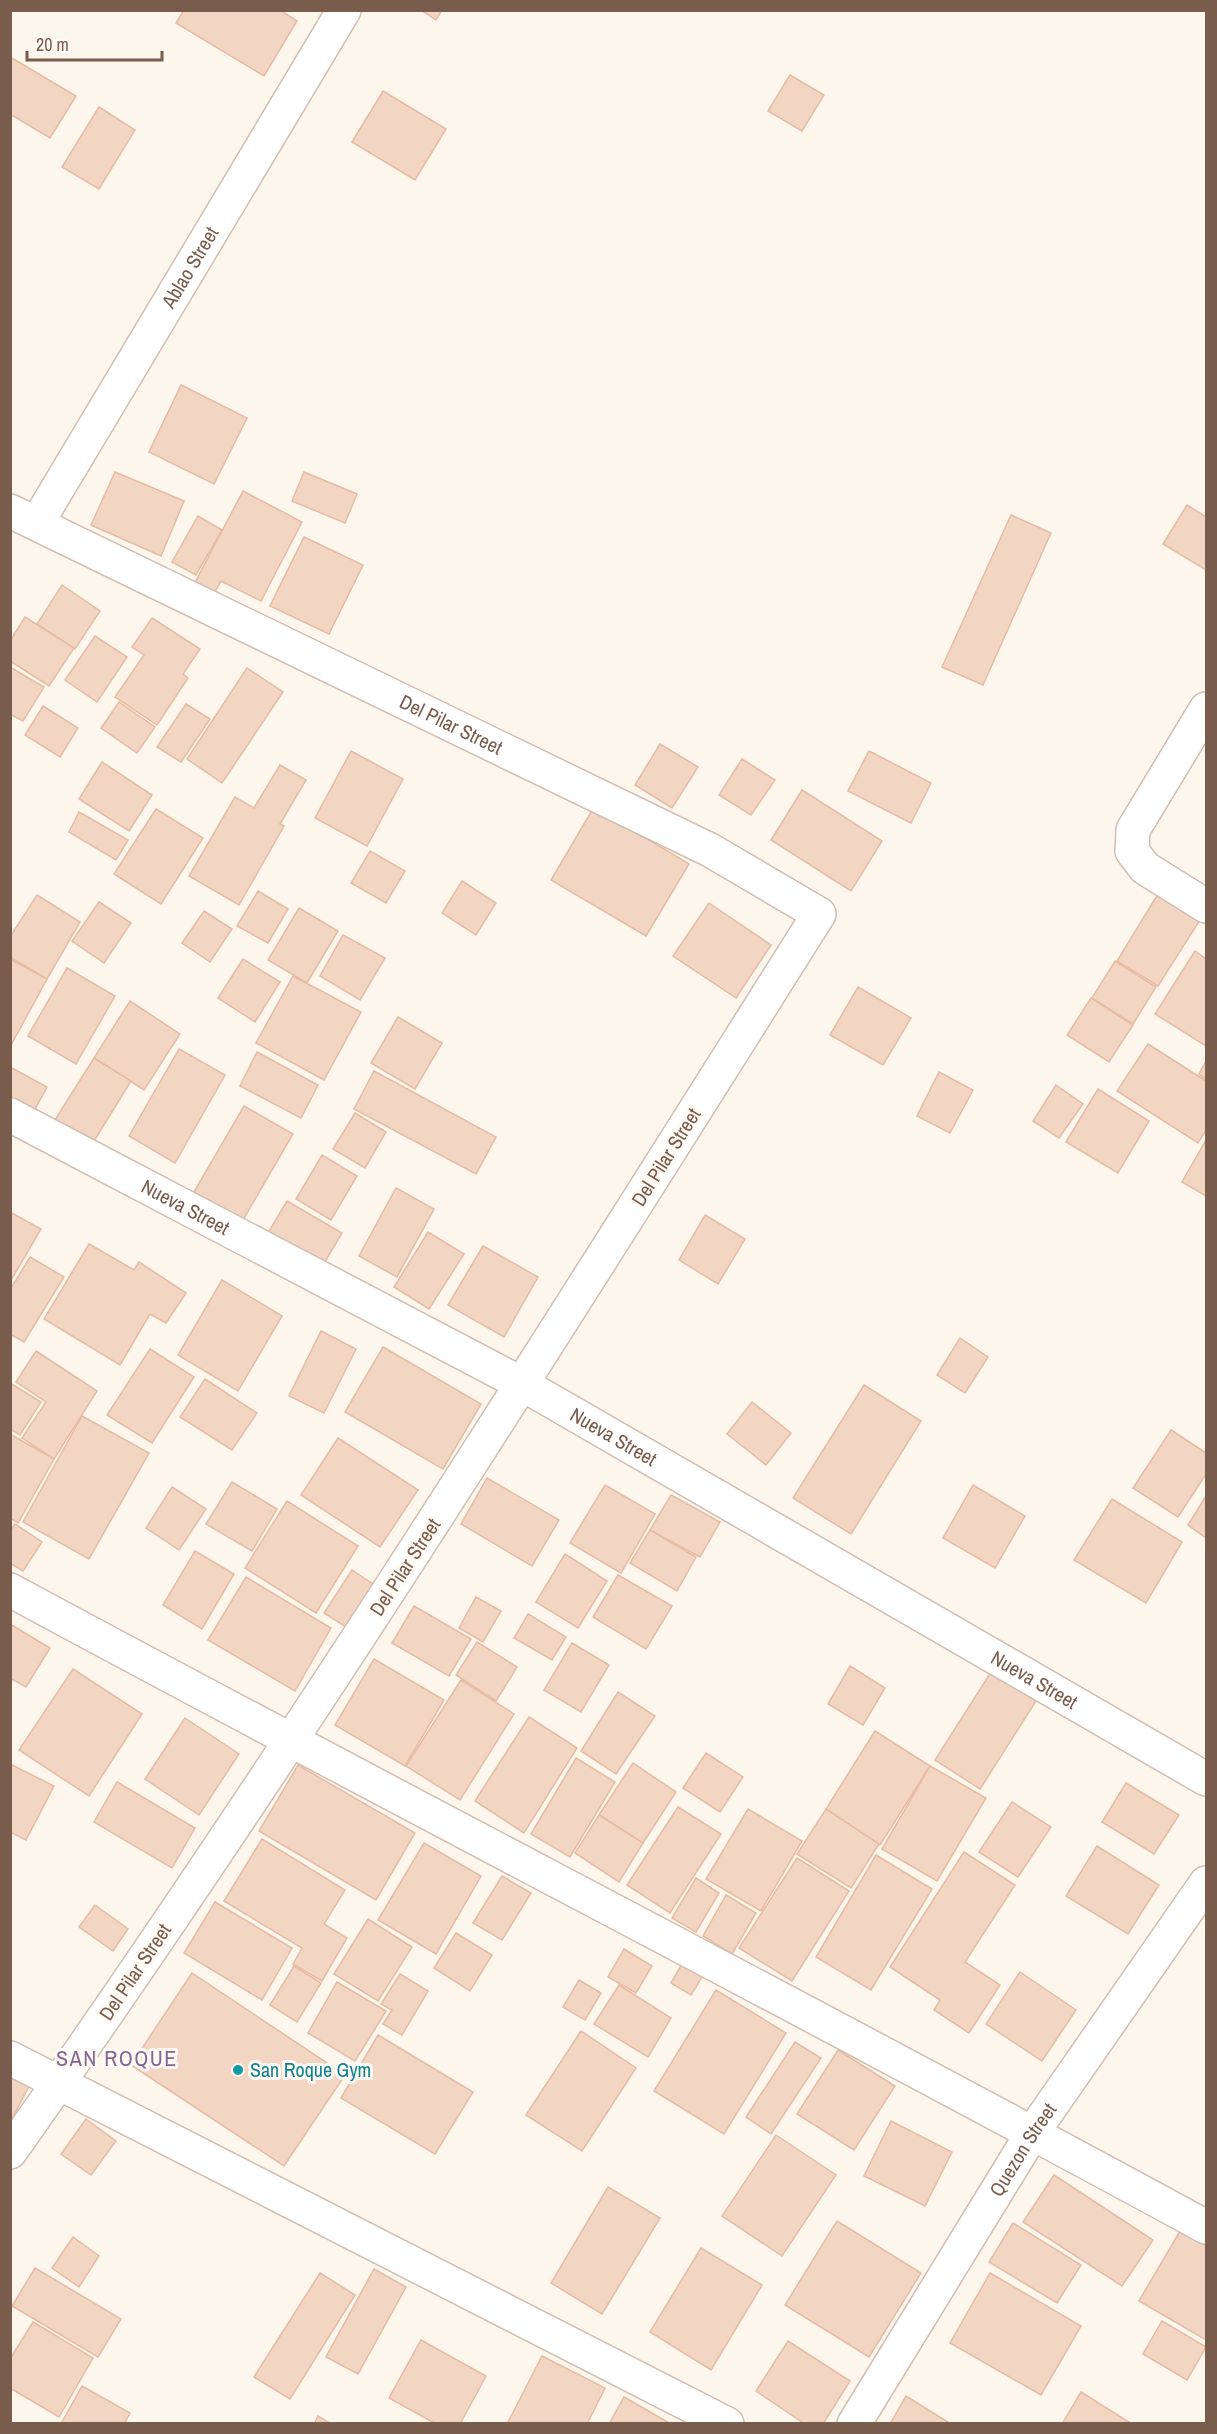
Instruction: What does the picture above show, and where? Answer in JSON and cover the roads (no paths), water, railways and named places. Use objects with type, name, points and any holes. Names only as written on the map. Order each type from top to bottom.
[{"type":"street","name":"Ablao Street","points":[[24,517],[344,10]]},
{"type":"street","name":"Del Pilar Street","points":[[10,2152],[59,2084],[292,1742],[522,1384],[819,914],[710,850],[24,517]]},
{"type":"street","points":[[1206,709],[1133,830],[1132,851],[1145,868],[1206,906]]},
{"type":"street","name":"Nueva Street","points":[[10,1115],[522,1384],[1206,1779]]},
{"type":"street","points":[[10,1590],[292,1742],[1033,2132],[1206,2227]]},
{"type":"street","name":"Quezon Street","points":[[854,2424],[1033,2132],[1206,1883]]},
{"type":"street","points":[[10,2058],[727,2424]]},
{"type":"place","name":"San Roque Gym","points":[[238,2070]]},
{"type":"district","name":"SAN ROQUE","points":[[117,2058]]}]
